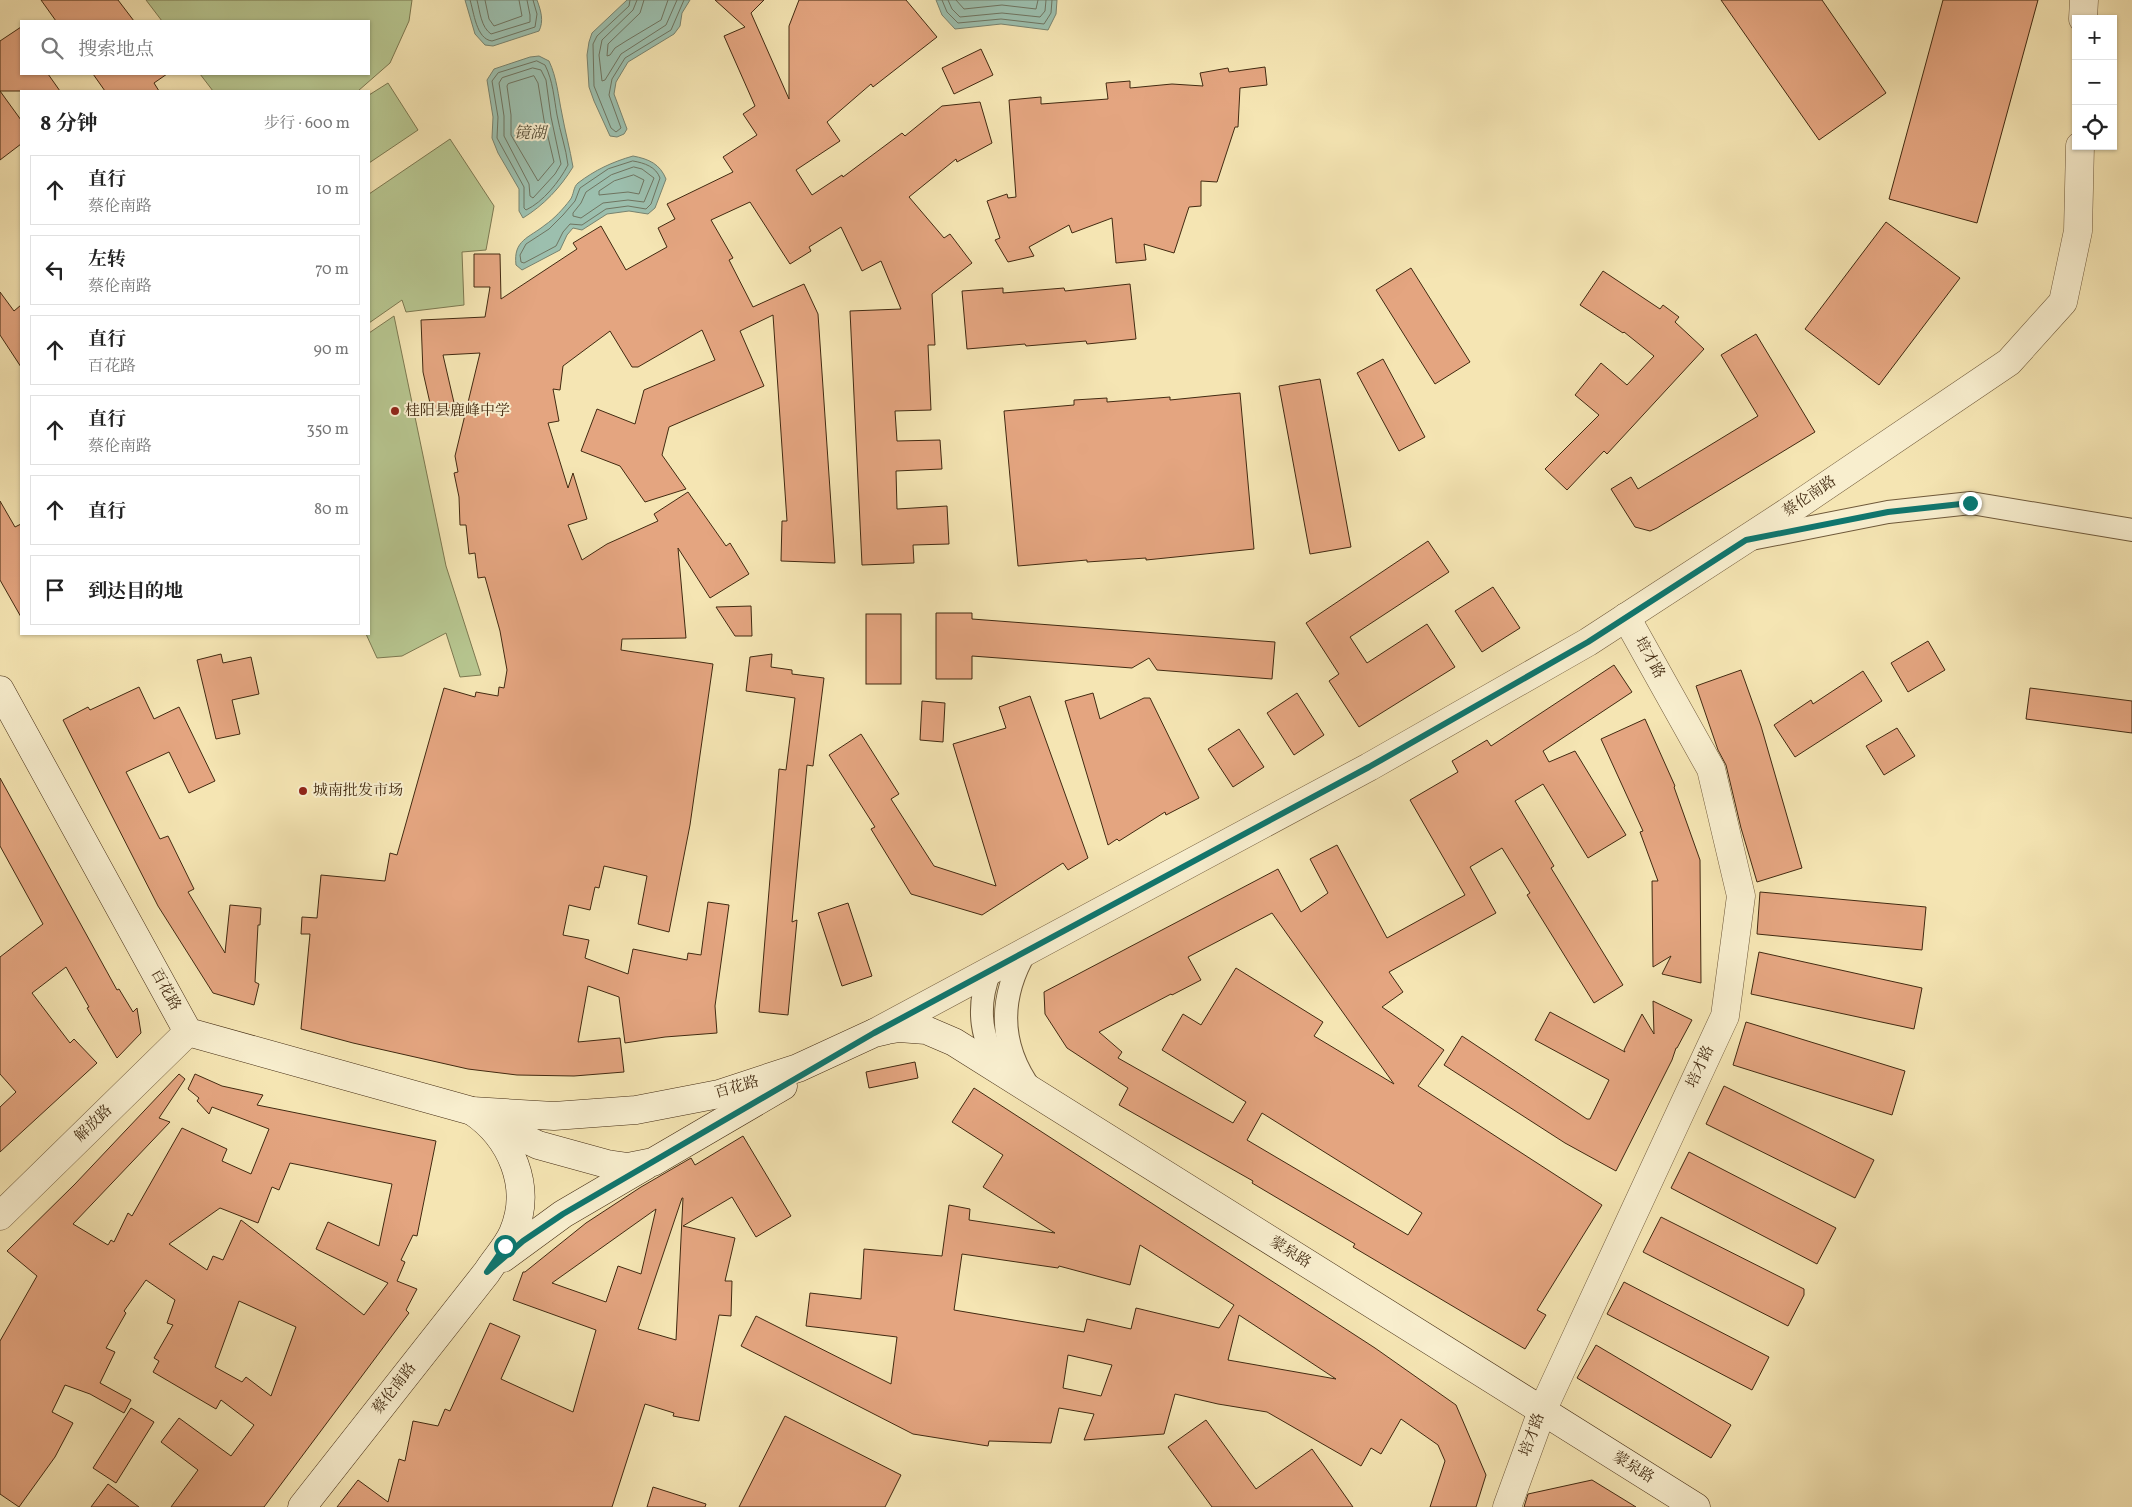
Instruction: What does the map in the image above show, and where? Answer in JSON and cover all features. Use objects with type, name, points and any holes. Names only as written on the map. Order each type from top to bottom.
[{"type":"main road","points":[[2083,15],[2084,0]]},
{"type":"main road","name":"蔡伦南路","points":[[874,1033],[1369,767],[1588,642],[1746,540],[2009,362],[2063,302],[2078,231],[2080,150]]},
{"type":"main road","name":"培才路","points":[[1507,1507],[1542,1411],[1725,1016],[1741,896],[1711,769],[1626,617]]},
{"type":"main road","name":"百花路","points":[[0,690],[188,1032],[472,1111],[512,1115],[570,1115],[636,1110],[678,1104],[759,1082],[837,1052],[874,1033]]},
{"type":"main road","name":"蒙泉路","points":[[874,1033],[899,1028],[926,1030],[954,1042],[1696,1507]]},
{"type":"main road","name":"解放路","points":[[0,1216],[188,1032]]},
{"type":"main road","name":"百花路","points":[[472,1111],[529,1142],[607,1164],[628,1167],[653,1162],[874,1033]]},
{"type":"main road","name":"蔡伦南路","points":[[302,1507],[487,1272],[513,1234],[518,1218],[520,1186],[512,1155],[504,1142],[484,1120],[472,1111]]},
{"type":"main road","name":"蔡伦南路","points":[[487,1272],[543,1227],[653,1162]]},
{"type":"street","points":[[1746,540],[1888,512],[1970,503],[2132,530]]},
{"type":"street","points":[[1026,951],[1018,965],[1008,993],[1006,1024],[1014,1060],[1032,1092]]},
{"type":"street","points":[[990,971],[982,997],[982,1025],[990,1052],[1007,1076]]},
{"type":"green space","points":[[146,0],[412,0],[409,21],[390,63],[359,90],[212,90],[201,75],[370,75],[370,20],[161,20]]},
{"type":"green space","points":[[388,83],[418,130],[370,162],[370,94]]},
{"type":"green space","points":[[450,139],[494,206],[486,250],[462,252],[464,305],[406,312],[402,300],[370,322],[370,193]]},
{"type":"green space","points":[[394,316],[446,566],[481,675],[460,677],[446,633],[402,656],[377,658],[366,635],[370,635],[370,332]]},
{"type":"water","points":[[465,0],[537,0],[540,8],[541,27],[539,31],[493,46],[485,45],[475,34]]},
{"type":"water","points":[[627,0],[690,0],[682,13],[680,26],[674,34],[628,62],[616,82],[614,94],[627,129],[624,134],[617,137],[610,136],[594,101],[589,87],[587,55],[592,33]]},
{"type":"water","points":[[936,0],[1057,0],[1056,14],[1048,30],[1001,24],[955,29],[942,15]]},
{"type":"water","name":"镜湖","points":[[539,56],[549,61],[554,74],[573,167],[551,196],[523,218],[519,211],[519,189],[498,153],[492,138],[493,117],[487,80],[494,69],[530,57]]},
{"type":"water","points":[[633,156],[653,163],[664,174],[666,179],[655,208],[648,214],[629,211],[607,214],[582,230],[573,228],[567,235],[560,250],[522,270],[516,265],[517,250],[523,240],[558,214],[570,200],[578,183],[604,167]]},
{"type":"building","points":[[41,0],[118,0],[133,20],[55,20]]},
{"type":"building","points":[[715,0],[764,0],[751,13],[789,99],[789,26],[799,0],[906,0],[937,37],[873,87],[871,84],[827,122],[840,141],[796,170],[812,195],[842,175],[843,177],[902,133],[905,136],[942,106],[980,102],[992,143],[957,162],[956,159],[909,197],[944,238],[950,234],[972,263],[932,294],[935,345],[928,345],[931,410],[895,411],[897,441],[940,440],[942,469],[896,471],[897,509],[947,506],[949,544],[913,545],[914,563],[862,565],[850,311],[901,309],[881,261],[862,271],[841,227],[809,247],[811,251],[790,264],[750,202],[711,220],[733,258],[729,260],[753,307],[804,284],[818,314],[835,563],[781,561],[782,521],[787,521],[773,315],[740,331],[764,386],[669,427],[662,455],[686,489],[645,502],[620,466],[581,451],[597,409],[635,424],[644,390],[715,360],[702,330],[638,367],[632,367],[610,331],[563,366],[560,390],[553,389],[559,421],[548,423],[568,488],[573,473],[587,519],[568,525],[582,560],[607,544],[658,521],[654,514],[688,492],[726,546],[730,543],[749,574],[710,598],[678,548],[686,638],[622,639],[621,650],[713,664],[690,825],[669,932],[638,924],[647,876],[604,866],[599,888],[595,887],[590,910],[569,905],[563,935],[589,940],[585,958],[628,974],[633,949],[687,960],[688,953],[701,955],[708,902],[729,905],[715,1006],[717,1033],[665,1037],[625,1043],[619,997],[588,986],[578,1042],[620,1038],[624,1072],[574,1076],[517,1075],[468,1069],[353,1043],[301,1029],[310,934],[301,934],[302,917],[317,918],[321,875],[385,881],[390,853],[397,855],[444,688],[475,697],[476,692],[498,696],[499,687],[504,688],[507,670],[500,631],[485,577],[478,578],[475,553],[469,554],[466,525],[460,525],[459,497],[454,473],[458,472],[455,456],[480,353],[443,355],[455,407],[432,412],[423,372],[421,320],[485,317],[490,287],[474,287],[474,254],[500,254],[501,299],[577,249],[573,243],[601,226],[626,270],[667,247],[658,228],[675,219],[667,204],[733,172],[723,157],[757,135],[743,114],[755,106],[724,36],[745,27]]},
{"type":"building","points":[[1721,0],[1822,0],[1886,93],[1819,140]]},
{"type":"building","points":[[1943,0],[2038,0],[1977,223],[1889,199]]},
{"type":"building","points":[[20,28],[20,75],[49,75],[59,90],[0,91],[0,41]]},
{"type":"building","points":[[981,49],[993,75],[954,94],[942,68]]},
{"type":"building","points":[[1265,67],[1267,85],[1240,88],[1238,127],[1235,127],[1217,182],[1201,181],[1201,206],[1189,207],[1174,253],[1144,244],[1146,260],[1116,263],[1112,218],[1072,233],[1069,225],[1029,247],[1034,256],[1008,262],[995,240],[1000,238],[987,201],[1007,194],[1008,198],[1016,197],[1009,100],[1041,97],[1041,104],[1108,99],[1106,83],[1130,81],[1130,88],[1172,84],[1203,86],[1200,73],[1228,68],[1229,72]]},
{"type":"building","points":[[94,75],[166,75],[154,83],[158,90],[104,90]]},
{"type":"building","points":[[0,91],[20,119],[20,145],[0,160]]},
{"type":"building","points":[[1886,222],[1960,278],[1879,385],[1805,329]]},
{"type":"building","points":[[1411,268],[1470,362],[1435,384],[1376,290]]},
{"type":"building","points":[[1603,271],[1660,309],[1663,305],[1679,317],[1675,322],[1704,349],[1607,454],[1604,451],[1567,490],[1545,469],[1599,415],[1575,395],[1601,363],[1627,385],[1654,356],[1624,332],[1580,305]]},
{"type":"building","points":[[1130,284],[1136,339],[1087,344],[1086,341],[967,349],[962,291],[1003,288],[1003,293],[1064,288],[1065,291]]},
{"type":"building","points":[[0,292],[14,311],[20,306],[20,365],[0,335]]},
{"type":"building","points":[[1756,334],[1815,432],[1657,528],[1650,531],[1635,527],[1611,489],[1631,477],[1638,489],[1758,416],[1721,355]]},
{"type":"building","points":[[1383,359],[1425,437],[1399,451],[1357,373]]},
{"type":"building","points":[[1320,379],[1351,547],[1310,554],[1279,386]]},
{"type":"building","points":[[1240,393],[1254,549],[1146,560],[1146,558],[1087,562],[1087,560],[1018,566],[1004,411],[1074,405],[1074,400],[1107,398],[1107,402],[1170,397],[1170,400]]},
{"type":"building","points":[[0,501],[15,527],[20,524],[20,615],[0,580]]},
{"type":"building","points":[[1428,541],[1449,572],[1350,637],[1367,663],[1427,624],[1455,667],[1359,727],[1329,681],[1339,674],[1306,623]]},
{"type":"building","points":[[1493,587],[1520,628],[1482,652],[1455,611]]},
{"type":"building","points":[[751,606],[752,636],[735,636],[716,607]]},
{"type":"building","points":[[936,613],[972,613],[972,619],[1275,642],[1272,679],[1157,670],[1149,658],[1132,668],[972,656],[972,679],[936,679]]},
{"type":"building","points":[[866,614],[901,614],[901,684],[866,684]]},
{"type":"building","points":[[1928,641],[1945,670],[1908,692],[1891,663]]},
{"type":"building","points":[[221,654],[223,663],[251,657],[259,694],[232,700],[240,734],[216,739],[197,660]]},
{"type":"building","points":[[772,654],[771,667],[792,670],[792,674],[824,678],[813,766],[807,765],[792,922],[797,920],[788,1015],[759,1012],[779,769],[786,770],[795,698],[746,691],[750,657]]},
{"type":"building","points":[[1614,665],[1632,692],[1543,751],[1549,762],[1575,751],[1626,835],[1588,858],[1543,784],[1515,801],[1554,866],[1551,868],[1623,985],[1594,1003],[1527,895],[1530,893],[1502,848],[1470,867],[1496,913],[1389,972],[1403,992],[1382,1007],[1444,1050],[1418,1086],[1602,1205],[1537,1310],[1546,1315],[1525,1349],[1353,1247],[1355,1244],[1252,1183],[1253,1181],[1119,1105],[1128,1088],[1067,1048],[1045,1014],[1044,992],[1278,869],[1301,912],[1328,893],[1310,859],[1337,845],[1387,938],[1465,895],[1410,800],[1458,772],[1452,761],[1487,740],[1491,746]],"holes":[[[1272,913],[1394,1084],[1314,1036],[1323,1022],[1236,968],[1201,1025],[1183,1014],[1162,1050],[1246,1102],[1233,1123],[1118,1058],[1122,1052],[1099,1032],[1201,980],[1188,957]],[[1262,1113],[1422,1213],[1408,1235],[1247,1140]]]},
{"type":"building","points":[[1741,670],[1761,726],[1802,868],[1757,882],[1741,828],[1726,765],[1718,750],[1696,686]]},
{"type":"building","points":[[1863,671],[1882,701],[1795,757],[1774,725],[1811,700],[1813,704]]},
{"type":"building","points":[[139,687],[154,719],[179,707],[215,781],[189,793],[169,752],[126,772],[160,839],[168,836],[194,889],[188,892],[225,953],[230,905],[261,908],[260,925],[258,925],[255,982],[259,984],[254,1005],[213,993],[158,906],[63,720],[88,707],[90,710]]},
{"type":"building","points":[[2030,688],[2132,701],[2132,733],[2026,719]]},
{"type":"building","points":[[1093,693],[1100,719],[1144,698],[1150,698],[1199,798],[1166,815],[1165,812],[1119,841],[1117,839],[1108,845],[1065,701]]},
{"type":"building","points":[[1297,693],[1324,735],[1294,755],[1267,713]]},
{"type":"building","points":[[1030,696],[1088,858],[1068,870],[1063,863],[982,915],[911,894],[871,829],[875,827],[829,755],[861,734],[899,794],[891,799],[934,866],[996,886],[953,744],[1006,728],[999,707]]},
{"type":"building","points":[[922,701],[945,703],[943,742],[920,740]]},
{"type":"building","points":[[1645,719],[1675,786],[1700,860],[1701,983],[1662,974],[1671,956],[1653,967],[1652,881],[1658,881],[1640,832],[1643,831],[1601,739]]},
{"type":"building","points":[[1897,728],[1915,756],[1884,775],[1866,746]]},
{"type":"building","points":[[1239,729],[1264,767],[1233,787],[1208,749]]},
{"type":"building","points":[[0,778],[117,990],[119,989],[133,1012],[137,1008],[141,1033],[117,1058],[87,1008],[89,1007],[66,967],[32,993],[70,1043],[74,1039],[97,1063],[0,1152],[0,1107],[16,1092],[0,1074],[0,957],[43,924],[0,846]]},
{"type":"building","points":[[1760,892],[1926,907],[1922,950],[1757,934]]},
{"type":"building","points":[[848,903],[872,976],[842,986],[818,913]]},
{"type":"building","points":[[1759,952],[1922,988],[1914,1029],[1751,994]]},
{"type":"building","points":[[1653,1001],[1692,1020],[1676,1048],[1672,1060],[1616,1171],[1565,1143],[1444,1065],[1462,1036],[1587,1119],[1590,1119],[1609,1080],[1535,1040],[1550,1012],[1625,1052],[1624,1050],[1642,1014],[1654,1034]]},
{"type":"building","points":[[1746,1022],[1905,1071],[1892,1115],[1733,1065]]},
{"type":"building","points":[[915,1062],[918,1078],[869,1088],[866,1072]]},
{"type":"building","points":[[179,1074],[185,1079],[159,1118],[170,1122],[73,1224],[108,1245],[111,1240],[114,1242],[128,1213],[132,1216],[182,1128],[227,1149],[222,1161],[251,1174],[269,1129],[212,1107],[209,1114],[197,1101],[199,1098],[188,1089],[195,1074],[222,1086],[263,1095],[257,1105],[436,1141],[417,1236],[413,1235],[401,1260],[405,1262],[397,1281],[417,1289],[406,1310],[409,1313],[264,1507],[171,1507],[198,1470],[161,1442],[179,1418],[231,1456],[254,1425],[221,1400],[216,1409],[153,1372],[159,1361],[154,1358],[173,1325],[167,1323],[175,1300],[146,1280],[124,1311],[126,1313],[106,1348],[115,1352],[100,1383],[131,1400],[124,1413],[90,1394],[65,1385],[52,1412],[73,1423],[55,1457],[19,1507],[0,1494],[0,1341],[37,1276],[7,1251],[75,1184]],"holes":[[[290,1163],[392,1184],[379,1246],[328,1222],[316,1249],[388,1283],[364,1315],[241,1220],[223,1260],[213,1256],[207,1270],[169,1244],[220,1208],[258,1223],[272,1187],[279,1190]],[[239,1301],[296,1327],[271,1396],[246,1377],[242,1382],[215,1367]]]},
{"type":"building","points":[[1724,1086],[1874,1160],[1855,1198],[1706,1124]]},
{"type":"building","points":[[974,1088],[1375,1348],[1456,1405],[1486,1475],[1476,1507],[1430,1507],[1445,1461],[1438,1445],[1401,1419],[1381,1454],[1371,1448],[1361,1466],[1267,1412],[1218,1404],[1175,1394],[1164,1434],[1084,1440],[1094,1414],[1059,1408],[1051,1443],[989,1441],[988,1446],[913,1434],[741,1346],[756,1316],[891,1384],[897,1337],[806,1326],[810,1293],[861,1299],[864,1249],[942,1256],[949,1205],[970,1209],[969,1220],[1055,1233],[983,1187],[1003,1155],[952,1122]],"holes":[[[1140,1245],[1234,1305],[1219,1328],[1136,1308],[1131,1329],[1087,1319],[1084,1332],[954,1310],[962,1254],[1058,1268],[1059,1266],[1130,1285]],[[1239,1315],[1336,1379],[1228,1360]],[[1068,1355],[1112,1365],[1101,1396],[1063,1388]]]},
{"type":"building","points":[[743,1136],[791,1216],[756,1237],[732,1197],[683,1226],[735,1238],[725,1281],[732,1281],[731,1316],[719,1315],[699,1421],[673,1416],[674,1413],[645,1404],[612,1507],[337,1507],[358,1480],[388,1502],[399,1459],[405,1461],[413,1421],[438,1426],[445,1409],[450,1411],[490,1323],[520,1336],[501,1379],[573,1412],[596,1330],[513,1300],[523,1272],[586,1223],[641,1187],[691,1158],[695,1165]],"holes":[[[683,1198],[676,1340],[638,1329]],[[656,1209],[641,1274],[618,1266],[606,1302],[552,1283]]]},
{"type":"building","points":[[1689,1152],[1836,1228],[1817,1264],[1671,1188]]},
{"type":"building","points":[[1661,1217],[1804,1289],[1804,1295],[1788,1326],[1643,1252]]},
{"type":"building","points":[[1624,1282],[1769,1357],[1752,1390],[1607,1314]]},
{"type":"building","points":[[1596,1345],[1731,1425],[1711,1458],[1577,1378]]},
{"type":"building","points":[[131,1408],[154,1422],[116,1483],[93,1468]]},
{"type":"building","points":[[785,1416],[901,1475],[885,1507],[739,1507]]},
{"type":"building","points":[[1206,1420],[1256,1489],[1312,1449],[1353,1507],[1212,1507],[1168,1447]]},
{"type":"building","points":[[1592,1480],[1636,1507],[1524,1507],[1528,1494]]},
{"type":"building","points":[[108,1484],[139,1507],[91,1507]]},
{"type":"building","points":[[653,1487],[706,1504],[705,1507],[647,1507]]},
{"type":"place","name":"桂阳县鹿峰中学","points":[[395,411]]},
{"type":"place","name":"城南批发市场","points":[[303,791]]},
{"type":"route","points":[[505,1246],[487,1272],[523,1241],[563,1214],[874,1033],[1369,767],[1588,642],[1746,540],[1888,512],[1970,503]]}]
